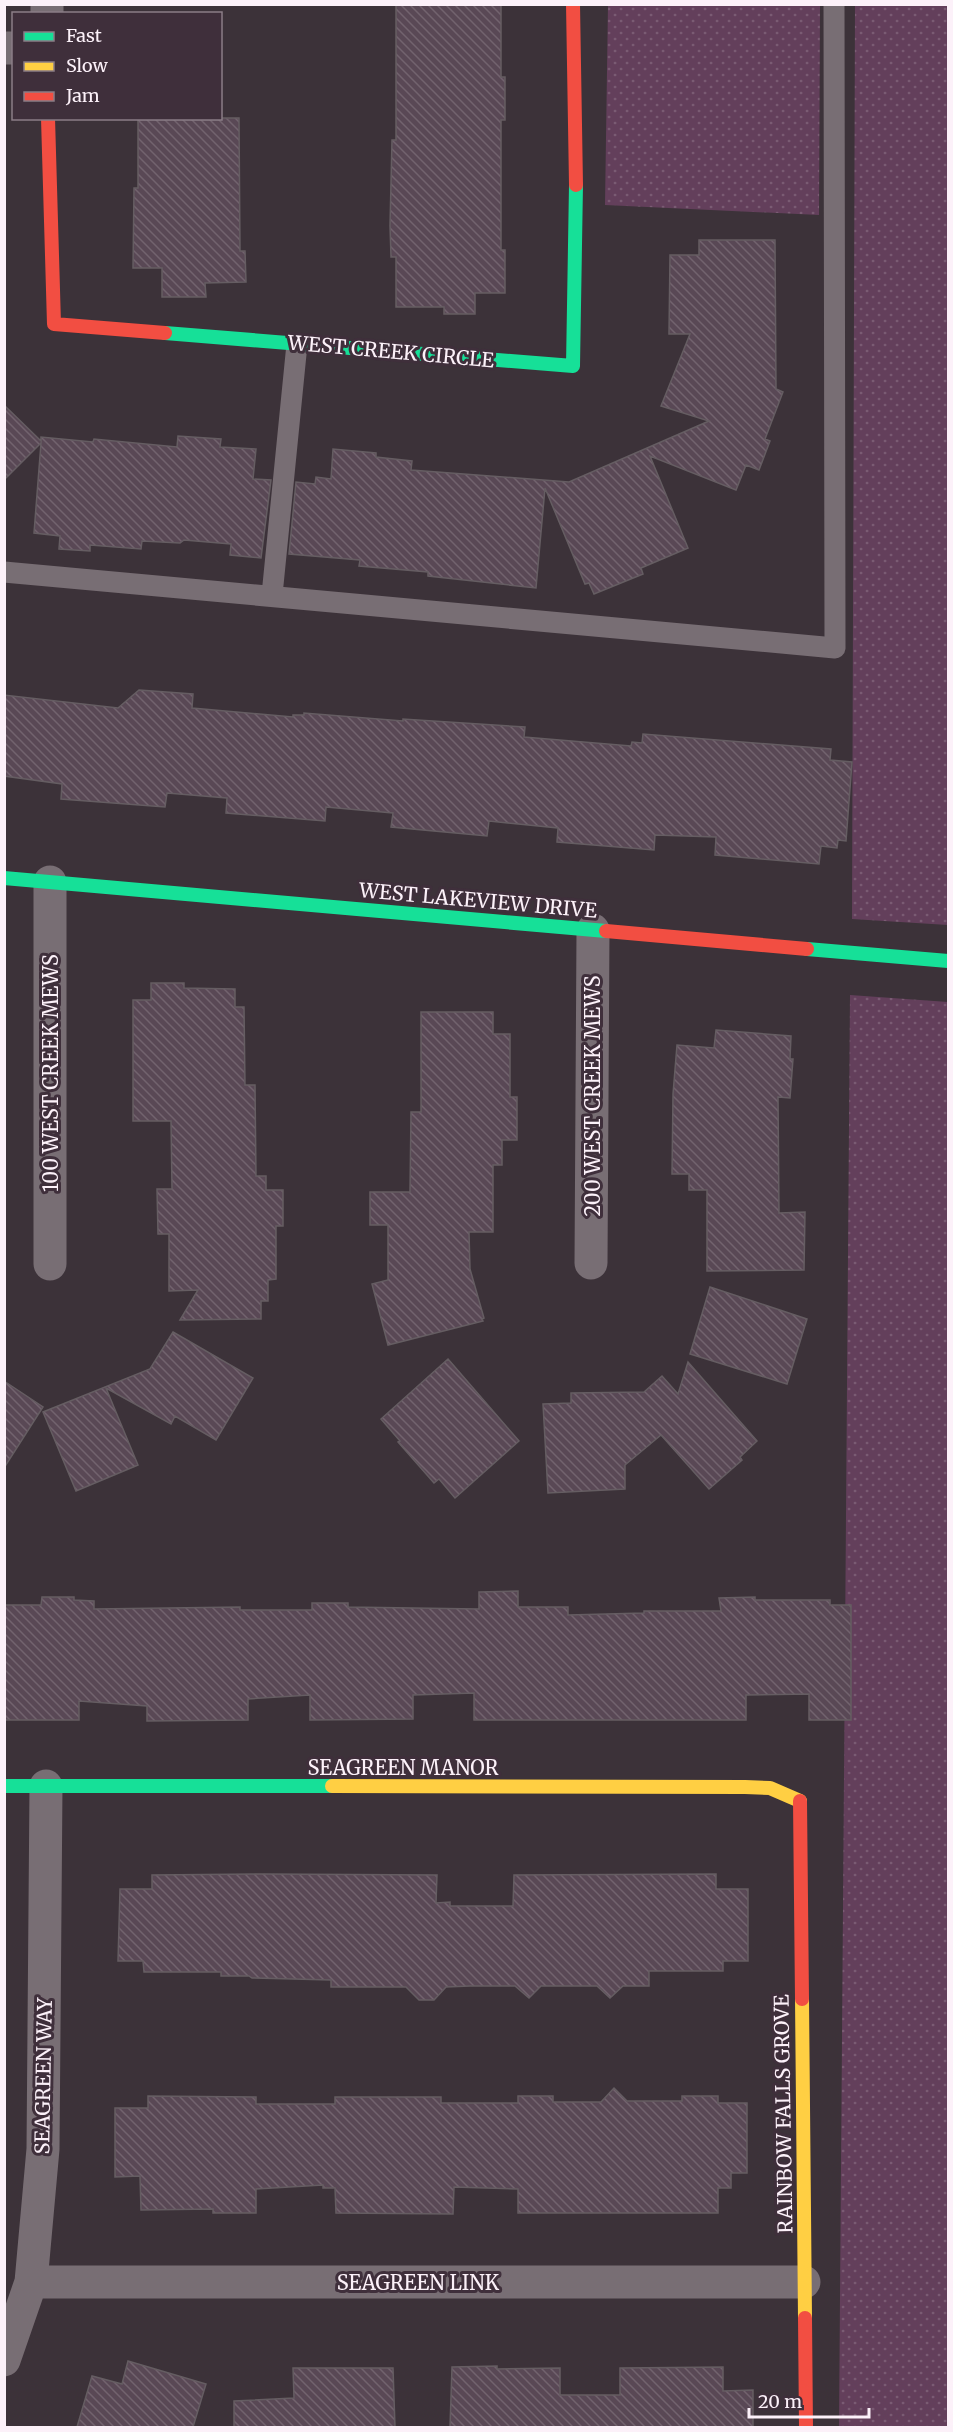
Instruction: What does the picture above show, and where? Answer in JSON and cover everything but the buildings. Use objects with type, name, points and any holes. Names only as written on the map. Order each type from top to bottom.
[{"type":"street","name":"WEST CREEK CIRCLE","points":[[48,120],[54,324],[573,366],[576,202],[573,4]]},
{"type":"street","name":"WEST LAKEVIEW DRIVE","points":[[4,878],[948,961]]},
{"type":"street","name":"100 WEST CREEK MEWS","points":[[50,882],[50,1264]]},
{"type":"street","name":"200 WEST CREEK MEWS","points":[[591,1263],[593,930]]},
{"type":"street","name":"SEAGREEN MANOR","points":[[4,1786],[745,1787],[770,1788],[800,1801]]},
{"type":"street","name":"SEAGREEN WAY","points":[[4,2360],[31,2282],[43,2149],[46,1786]]},
{"type":"street","name":"RAINBOW FALLS GROVE","points":[[800,1801],[806,2427]]},
{"type":"street","name":"SEAGREEN LINK","points":[[31,2282],[804,2282]]},
{"type":"lane","points":[[4,572],[835,648],[834,4]]},
{"type":"lane","points":[[272,595],[297,344]]},
{"type":"shaded area","points":[[608,5],[820,5],[819,215],[605,205]]},
{"type":"shaded area","points":[[855,5],[948,5],[948,925],[852,919]]},
{"type":"shaded area","points":[[850,995],[948,1002],[948,2427],[839,2428]]},
{"type":"traffic: fast","points":[[165,333],[573,366],[576,185]]},
{"type":"traffic: fast","points":[[4,878],[606,931]]},
{"type":"traffic: fast","points":[[807,949],[948,961]]},
{"type":"traffic: fast","points":[[4,1786],[332,1786]]},
{"type":"traffic: slow","points":[[332,1786],[745,1787],[770,1788],[800,1801]]},
{"type":"traffic: slow","points":[[802,1999],[805,2318]]},
{"type":"traffic: jam","points":[[573,4],[576,185]]},
{"type":"traffic: jam","points":[[48,120],[54,324],[165,333]]},
{"type":"traffic: jam","points":[[606,931],[807,949]]},
{"type":"traffic: jam","points":[[800,1801],[802,1999]]},
{"type":"traffic: jam","points":[[805,2318],[806,2428]]}]
